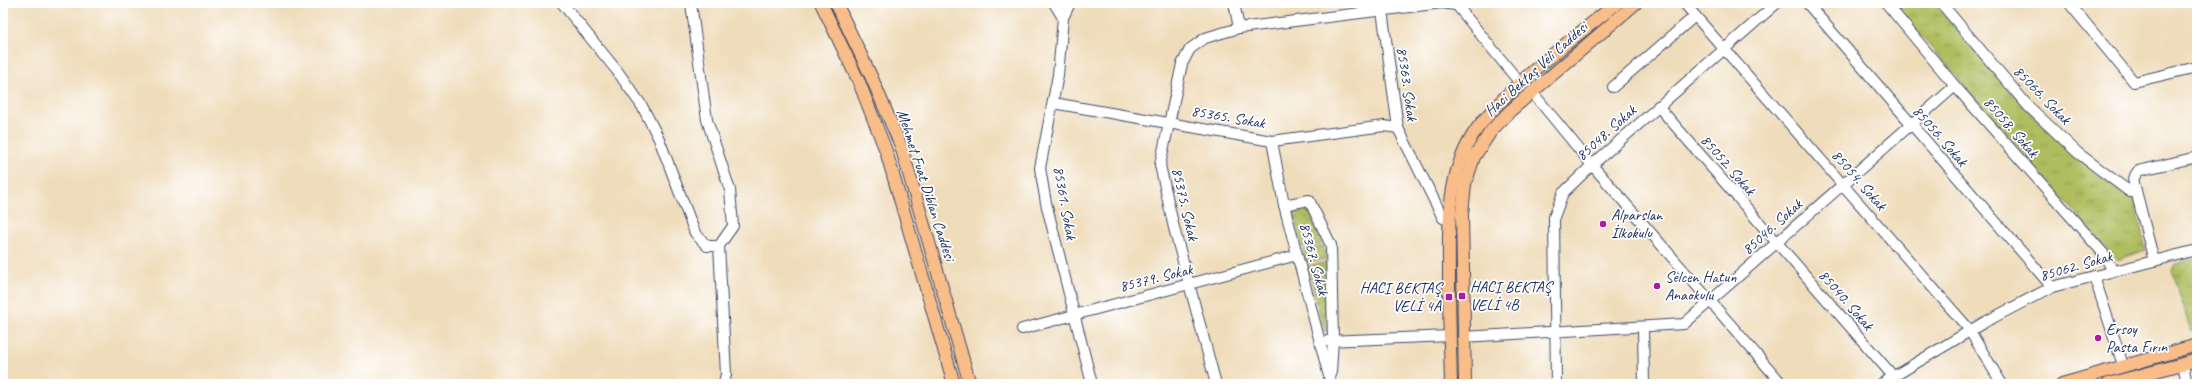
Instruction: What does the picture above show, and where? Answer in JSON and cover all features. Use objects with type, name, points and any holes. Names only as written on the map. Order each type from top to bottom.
[{"type":"main road","name":"Mehmet Fuat Diblan Caddesi","points":[[821,3],[859,82],[886,151],[954,384]]},
{"type":"main road","name":"Mehmet Fuat Diblan Caddesi","points":[[836,3],[871,76],[901,146],[970,384]]},
{"type":"main road","name":"Haci Bektaş Veli Caddesi","points":[[1451,384],[1449,220],[1453,185],[1460,160],[1482,122],[1520,84],[1616,3]]},
{"type":"main road","name":"Haci Bektaş Veli Caddesi","points":[[1465,384],[1462,214],[1465,184],[1474,157],[1491,131],[1532,92],[1636,3]]},
{"type":"main road","points":[[2062,384],[2123,365],[2197,345]]},
{"type":"main road","points":[[2108,384],[2197,360]]},
{"type":"street","points":[[562,3],[618,72],[642,106],[659,139],[695,233],[707,246],[719,246]]},
{"type":"street","points":[[690,3],[707,120],[730,190],[733,226],[719,246],[726,374],[724,384]]},
{"type":"street","points":[[1054,3],[1063,18]]},
{"type":"street","name":"85361. Sokak","points":[[1070,3],[1063,18],[1058,75],[1040,168],[1046,202],[1092,384]]},
{"type":"street","points":[[1234,3],[1239,28]]},
{"type":"street","name":"85375. Sokak","points":[[1216,384],[1172,222],[1160,165],[1182,64],[1190,49],[1204,38],[1239,28],[1442,3],[1455,4]]},
{"type":"street","name":"85054. Sokak","points":[[1684,3],[1725,48],[1971,332],[2002,384]]},
{"type":"street","name":"85048. Sokak","points":[[1556,384],[1554,217],[1563,194],[1592,165],[1658,106],[1777,3]]},
{"type":"street","name":"85056. Sokak","points":[[1807,3],[2052,287]]},
{"type":"street","name":"85058. Sokak","points":[[1886,3],[1955,86],[2103,253],[2113,271]]},
{"type":"street","name":"85066. Sokak","points":[[1942,3],[2028,106],[2078,153],[2130,192],[2136,191]]},
{"type":"street","points":[[2069,3],[2134,82],[2197,67]]},
{"type":"street","points":[[1455,4],[1520,84]]},
{"type":"street","name":"85363. Sokak","points":[[1382,10],[1398,128],[1443,218],[1449,220]]},
{"type":"street","points":[[1613,87],[1695,16]]},
{"type":"street","name":"85046. Sokak","points":[[1464,337],[1555,333],[1684,324],[1955,86]]},
{"type":"street","points":[[1532,92],[1592,165],[1782,384]]},
{"type":"street","name":"85365. Sokak","points":[[1053,103],[1272,140],[1384,126],[1398,128]]},
{"type":"street","name":"85052. Sokak","points":[[1658,106],[1776,244]]},
{"type":"street","name":"85367. Sokak","points":[[1272,140],[1284,205],[1331,383]]},
{"type":"street","points":[[2154,261],[2133,179],[2138,171],[2197,157]]},
{"type":"street","points":[[1284,205],[1309,200],[1331,245],[1333,340],[1331,383]]},
{"type":"street","name":"85040. Sokak","points":[[1776,244],[1893,376]]},
{"type":"street","name":"85062. Sokak","points":[[1881,384],[2033,295],[2052,287],[2197,250]]},
{"type":"street","name":"85379. Sokak","points":[[1022,329],[1297,255]]},
{"type":"street","points":[[2094,276],[2123,365]]},
{"type":"street","points":[[1643,327],[1644,384]]},
{"type":"street","points":[[1321,341],[1450,336]]},
{"type":"street","points":[[2183,364],[2187,384]]},
{"type":"green space","points":[[1625,3],[1630,3],[1510,106],[1488,128],[1467,163],[1460,188],[1457,213],[1460,384],[1456,384],[1453,213],[1457,187],[1464,161],[1485,126],[1507,103]]},
{"type":"green space","points":[[1892,3],[1934,3],[2035,118],[2100,176],[2134,199],[2146,250],[2117,260]]},
{"type":"green space","points":[[1307,207],[1322,244],[1302,247],[1293,211]]},
{"type":"green space","points":[[1324,246],[1326,259],[1306,262],[1303,250]]},
{"type":"green space","points":[[2197,258],[2197,329],[2191,331],[2172,270],[2175,264]]},
{"type":"green space","points":[[1327,262],[1327,331],[1324,331],[1308,266]]},
{"type":"green space","points":[[2197,350],[2197,355],[2089,384],[2076,384]]},
{"type":"place","name":"Alparslan İlkokulu","points":[[1603,224]]},
{"type":"place","name":"Selcen Hatun Anaokulu","points":[[1657,286]]},
{"type":"place","name":"HACI BEKTAŞ VELİ 4B","points":[[1462,296]]},
{"type":"place","name":"HACI BEKTAŞ VELİ 4A","points":[[1449,297]]},
{"type":"place","name":"Ersoy Pasta Fırın","points":[[2098,338]]}]
